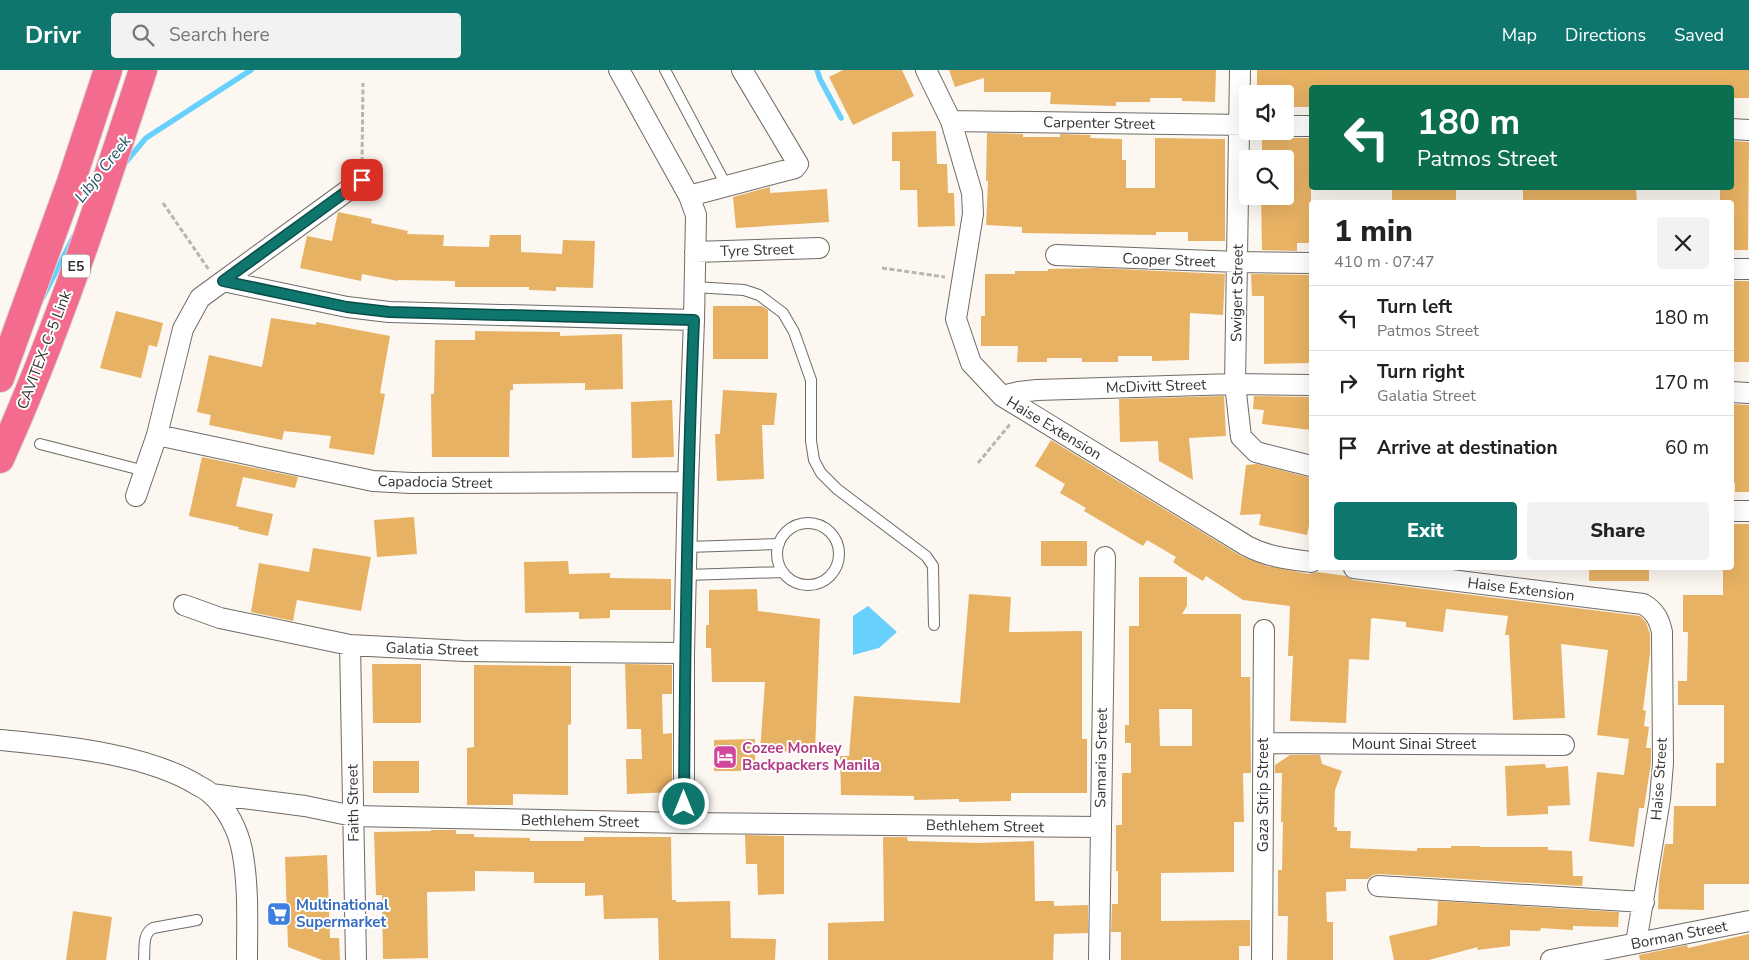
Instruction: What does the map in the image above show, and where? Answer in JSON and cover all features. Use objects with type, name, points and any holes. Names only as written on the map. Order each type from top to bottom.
[{"type":"highway","name":"CAVITEX–C-5 Link","points":[[0,378],[71,182],[108,70]]},
{"type":"highway","name":"CAVITEX–C-5 Link","points":[[0,459],[27,399],[102,193],[143,70]]},
{"type":"street","points":[[619,70],[689,196],[696,214],[684,653],[684,823]]},
{"type":"street","points":[[689,196],[795,168],[798,164],[742,70]]},
{"type":"street","name":"Haise Extension","points":[[926,70],[951,121],[972,193],[973,214],[956,319],[971,363],[1002,396],[1247,546],[1262,554],[1309,562]]},
{"type":"street","name":"Swigert Street","points":[[1240,70],[1241,85]]},
{"type":"street","name":"Carpenter Street","points":[[951,121],[1239,125]]},
{"type":"street","points":[[1294,126],[1309,126]]},
{"type":"street","points":[[1734,130],[1749,130]]},
{"type":"street","name":"Swigert Street","points":[[1242,140],[1235,384],[1242,437],[1256,452],[1309,465]]},
{"type":"street","points":[[136,496],[157,435],[183,328],[200,298],[362,180]]},
{"type":"street","name":"Tyre Street","points":[[695,252],[819,248]]},
{"type":"street","name":"Cooper Street","points":[[1056,255],[1309,263]]},
{"type":"street","points":[[1734,269],[1749,269]]},
{"type":"street","points":[[221,283],[347,307],[389,312],[694,320]]},
{"type":"street","name":"McDivitt Street","points":[[1002,396],[1037,390],[1235,384],[1309,385]]},
{"type":"street","points":[[1734,392],[1749,392]]},
{"type":"street","name":"Capadocia Street","points":[[157,435],[373,481],[411,483],[688,482]]},
{"type":"street","points":[[1734,511],[1749,511]]},
{"type":"street","name":"Samaria Srteet","points":[[1099,960],[1104,557]]},
{"type":"street","name":"Haise Extension","points":[[1370,570],[1643,604],[1655,614]]},
{"type":"street","name":"Galatia Street","points":[[184,605],[220,618],[350,645],[464,651],[684,653]]},
{"type":"street","name":"Haise Street","points":[[1636,943],[1660,799],[1663,763],[1662,632],[1660,622],[1655,614]]},
{"type":"street","name":"Gaza Strip Street","points":[[1262,960],[1264,630]]},
{"type":"street","name":"Faith Street","points":[[350,645],[356,960]]},
{"type":"street","points":[[0,740],[86,750],[151,765],[184,776],[211,794],[231,819],[242,849],[247,887],[247,960]]},
{"type":"street","name":"Mount Sinai Street","points":[[1264,743],[1564,745]]},
{"type":"street","name":"Bethlehem Street","points":[[211,794],[305,806],[353,816],[684,823],[1100,827]]},
{"type":"street","points":[[1378,886],[1644,902]]},
{"type":"street","name":"Borman Street","points":[[1551,960],[1749,921]]},
{"type":"lane","points":[[665,70],[726,185]]},
{"type":"lane","points":[[694,287],[744,290],[759,295],[783,313],[794,332],[811,380],[811,441],[814,460],[821,474],[837,489],[926,556],[933,566],[934,625]]},
{"type":"lane","points":[[40,444],[144,471]]},
{"type":"lane","points":[[809,523],[818,525],[834,536],[838,545],[838,564],[826,580],[817,584],[798,584],[789,579],[783,572],[778,563],[777,554],[783,536],[790,529],[809,523]]},
{"type":"lane","points":[[687,547],[779,544]]},
{"type":"lane","points":[[686,575],[783,572]]},
{"type":"lane","points":[[144,960],[146,934],[149,930],[197,920]]},
{"type":"path","points":[[362,180],[363,83]]},
{"type":"path","points":[[162,203],[221,283]]},
{"type":"path","points":[[882,268],[963,280]]},
{"type":"path","points":[[978,463],[1014,419],[1002,396]]},
{"type":"water","points":[[868,606],[897,632],[879,648],[853,655],[853,616]]},
{"type":"building","points":[[843,70],[902,70],[914,96],[853,125],[829,77]]},
{"type":"building","points":[[949,70],[1216,70],[1215,102],[1182,101],[1182,98],[1150,98],[1150,102],[1116,102],[1116,106],[1050,104],[1051,92],[984,92],[984,78],[955,87]]},
{"type":"building","points":[[1257,70],[1749,70],[1749,98],[1734,98],[1734,85],[1309,85],[1309,107],[1294,107],[1294,85],[1257,85]]},
{"type":"building","points":[[936,131],[937,164],[947,164],[948,193],[954,193],[955,226],[918,227],[917,190],[900,190],[900,161],[892,161],[892,132]]},
{"type":"building","points":[[987,133],[1023,134],[1023,137],[1060,137],[1060,134],[1091,135],[1090,138],[1122,139],[1122,160],[1126,160],[1126,188],[1155,188],[1155,138],[1225,139],[1225,241],[1188,241],[1188,232],[1156,232],[1156,235],[1022,233],[1022,227],[986,225],[988,181],[986,181]]},
{"type":"building","points":[[1309,138],[1309,190],[1311,190],[1311,200],[1309,200],[1309,243],[1297,243],[1297,251],[1262,250],[1261,205],[1294,205],[1294,150],[1262,150],[1262,140]]},
{"type":"building","points":[[1734,141],[1749,142],[1748,250],[1734,250],[1734,200],[1720,200],[1720,190],[1734,190]]},
{"type":"building","points":[[770,187],[770,193],[827,189],[829,222],[736,228],[733,197]]},
{"type":"building","points":[[1392,190],[1456,190],[1456,200],[1392,200]]},
{"type":"building","points":[[1523,190],[1636,190],[1637,200],[1523,200]]},
{"type":"building","points":[[338,212],[372,219],[371,223],[408,231],[407,234],[444,235],[443,246],[489,247],[490,235],[521,235],[521,252],[562,254],[563,240],[595,241],[593,288],[556,287],[556,291],[529,290],[529,287],[455,287],[455,281],[398,281],[362,274],[361,281],[300,268],[307,236],[332,241]]},
{"type":"building","points":[[1097,268],[1225,274],[1223,315],[1190,313],[1189,360],[1152,361],[1152,356],[1118,356],[1118,362],[1082,362],[1082,358],[1047,358],[1047,362],[1017,362],[1018,346],[981,346],[981,316],[985,316],[985,274],[1015,274],[1015,271],[1048,271],[1048,269]]},
{"type":"building","points":[[1251,274],[1309,275],[1309,363],[1264,364],[1264,296],[1252,296]]},
{"type":"building","points":[[1734,281],[1749,281],[1749,362],[1734,362]]},
{"type":"building","points":[[713,306],[762,306],[768,310],[768,359],[713,359]]},
{"type":"building","points":[[116,311],[163,323],[157,347],[149,345],[141,378],[100,368]]},
{"type":"building","points":[[271,318],[316,325],[316,322],[390,336],[380,393],[385,394],[374,455],[329,448],[331,436],[284,431],[282,440],[209,425],[211,415],[197,412],[209,355],[262,367]]},
{"type":"building","points":[[475,331],[560,332],[560,336],[622,334],[623,389],[585,390],[585,383],[513,384],[513,390],[510,390],[509,457],[432,457],[431,394],[434,394],[435,340],[475,340]]},
{"type":"building","points":[[723,390],[777,393],[774,425],[762,425],[764,479],[717,481],[715,434],[720,434]]},
{"type":"building","points":[[1224,396],[1226,436],[1189,438],[1193,480],[1159,461],[1158,441],[1120,442],[1119,399]]},
{"type":"building","points":[[1254,396],[1309,397],[1309,430],[1262,424],[1264,410],[1253,409]]},
{"type":"building","points":[[672,400],[674,457],[632,458],[631,402]]},
{"type":"building","points":[[1734,404],[1749,405],[1749,492],[1735,492]]},
{"type":"building","points":[[1051,440],[1241,556],[1267,566],[1309,574],[1317,572],[1346,576],[1353,580],[1640,616],[1646,622],[1650,634],[1650,653],[1643,710],[1646,711],[1644,726],[1649,727],[1646,748],[1651,748],[1651,763],[1644,808],[1639,808],[1634,847],[1589,841],[1597,772],[1624,775],[1629,739],[1597,735],[1608,650],[1561,644],[1565,718],[1513,720],[1509,635],[1505,635],[1508,616],[1446,609],[1443,632],[1406,627],[1406,622],[1373,618],[1371,619],[1369,660],[1349,659],[1346,723],[1290,721],[1293,656],[1288,656],[1290,606],[1243,600],[1206,576],[1203,581],[1183,569],[1173,562],[1176,557],[1147,540],[1143,546],[1084,511],[1086,508],[1060,493],[1065,484],[1035,466]]},
{"type":"building","points":[[202,457],[298,477],[295,488],[243,477],[236,506],[273,514],[268,536],[238,529],[239,527],[189,516]]},
{"type":"building","points":[[1257,464],[1309,477],[1309,526],[1307,535],[1259,525],[1261,514],[1240,515],[1246,465]]},
{"type":"building","points":[[414,517],[417,554],[377,557],[374,520]]},
{"type":"building","points":[[1734,524],[1749,524],[1749,884],[1704,884],[1704,910],[1658,909],[1659,880],[1665,844],[1673,844],[1674,806],[1716,806],[1716,763],[1724,763],[1724,705],[1678,705],[1678,681],[1687,681],[1688,632],[1683,632],[1683,595],[1723,595],[1723,570],[1734,570]]},
{"type":"building","points":[[1041,541],[1087,541],[1087,566],[1041,566]]},
{"type":"building","points":[[313,548],[371,557],[361,611],[297,600],[293,621],[251,612],[259,563],[309,572]]},
{"type":"building","points":[[568,561],[569,574],[610,573],[610,578],[671,579],[671,610],[610,610],[610,618],[579,619],[579,612],[525,613],[524,562]]},
{"type":"building","points":[[1589,570],[1649,570],[1649,581],[1589,581]]},
{"type":"building","points":[[1139,577],[1187,577],[1187,606],[1182,614],[1241,614],[1241,677],[1250,677],[1251,773],[1243,773],[1244,822],[1234,822],[1234,872],[1161,873],[1161,921],[1250,920],[1250,946],[1239,946],[1239,960],[1121,960],[1121,932],[1111,932],[1112,904],[1118,904],[1116,825],[1122,825],[1122,773],[1131,773],[1131,743],[1125,743],[1125,725],[1129,725],[1129,626],[1139,626]],"holes":[[[1159,709],[1192,709],[1192,746],[1160,746]]]},
{"type":"building","points":[[757,589],[758,611],[820,619],[815,752],[760,751],[765,682],[712,682],[711,648],[706,648],[706,625],[709,625],[709,590]]},
{"type":"building","points":[[969,594],[1011,597],[1009,632],[1082,631],[1082,739],[1087,739],[1087,793],[1011,793],[1011,801],[959,802],[959,799],[914,800],[914,796],[841,795],[840,756],[849,756],[854,696],[960,703]]},
{"type":"building","points":[[372,664],[421,664],[421,723],[373,723]]},
{"type":"building","points":[[625,664],[672,665],[672,694],[662,694],[663,734],[672,733],[672,792],[627,794],[626,759],[642,759],[641,729],[627,729]]},
{"type":"building","points":[[474,665],[571,666],[571,724],[568,725],[568,795],[513,794],[513,805],[467,805],[467,748],[474,747]]},
{"type":"building","points":[[755,739],[755,771],[714,771],[714,740]]},
{"type":"building","points":[[1290,755],[1320,755],[1322,764],[1342,771],[1335,790],[1334,827],[1337,827],[1337,831],[1351,831],[1350,848],[1417,851],[1417,848],[1451,848],[1451,846],[1548,847],[1548,850],[1572,851],[1573,876],[1583,876],[1582,886],[1379,874],[1373,875],[1368,879],[1346,879],[1346,891],[1326,892],[1327,922],[1333,922],[1333,960],[1287,960],[1288,916],[1278,916],[1278,870],[1282,870],[1282,773],[1275,773],[1275,765]]},
{"type":"building","points":[[373,761],[419,761],[419,793],[373,793]]},
{"type":"building","points":[[1545,764],[1546,768],[1568,766],[1570,805],[1548,806],[1548,814],[1507,816],[1505,766]]},
{"type":"building","points":[[456,830],[456,834],[474,834],[474,837],[530,838],[530,841],[584,841],[584,837],[671,837],[672,900],[676,900],[676,902],[730,901],[731,938],[776,939],[775,960],[659,960],[658,918],[604,919],[603,895],[585,896],[585,883],[534,883],[534,872],[475,871],[475,891],[427,892],[428,958],[383,959],[382,895],[376,895],[374,832]]},
{"type":"building","points":[[745,835],[784,836],[784,894],[758,895],[757,864],[746,864]]},
{"type":"building","points":[[883,837],[907,837],[908,841],[981,843],[1034,841],[1035,901],[1054,901],[1054,906],[1088,905],[1088,933],[1054,934],[1053,960],[828,960],[828,923],[884,921]]},
{"type":"building","points":[[327,855],[330,938],[339,938],[340,960],[322,960],[288,947],[285,857]]},
{"type":"building","points":[[1438,901],[1619,912],[1618,927],[1573,926],[1573,930],[1541,928],[1540,931],[1510,930],[1510,946],[1477,950],[1478,947],[1429,960],[1394,960],[1389,936],[1437,925]]},
{"type":"building","points":[[73,911],[112,917],[106,960],[66,960]]},
{"type":"building","points":[[1749,934],[1749,960],[1640,960],[1639,955],[1687,945],[1688,948]]},
{"type":"waterway","name":"Libjo Creek","points":[[125,163],[146,138],[251,70]]},
{"type":"waterway","points":[[817,70],[841,118]]},
{"type":"waterway","name":"Libjo Creek","points":[[43,297],[74,236]]},
{"type":"place","name":"Cozee Monkey Backpackers Manila","points":[[725,757]]},
{"type":"place","name":"Multinational Supermarket","points":[[279,914]]},
{"type":"route","points":[[362,180],[223,281],[347,307],[389,312],[694,320],[684,653],[684,804]]}]
